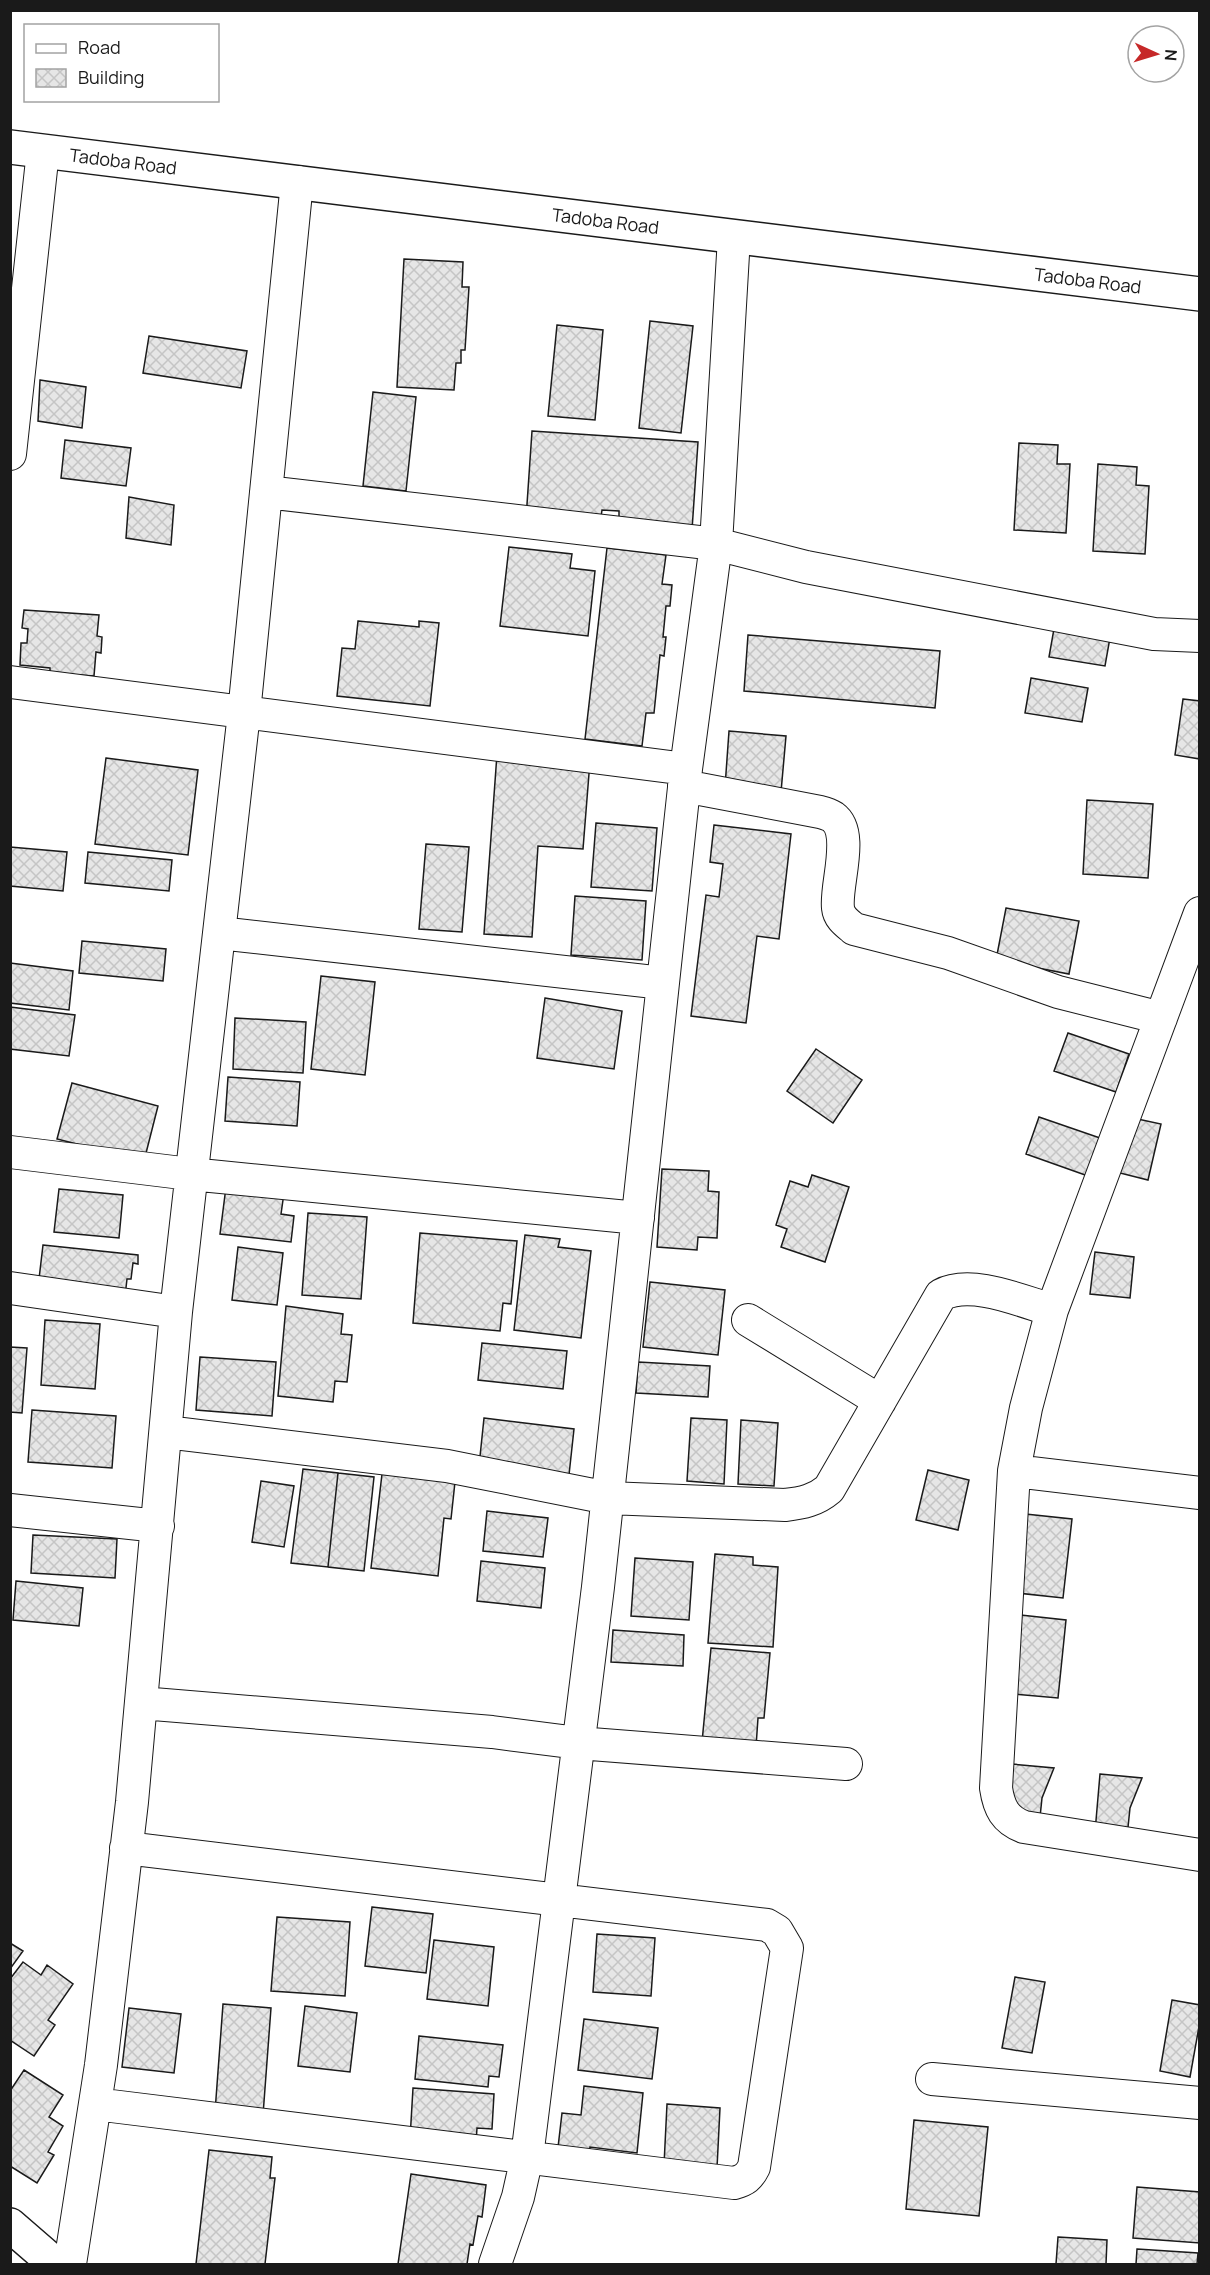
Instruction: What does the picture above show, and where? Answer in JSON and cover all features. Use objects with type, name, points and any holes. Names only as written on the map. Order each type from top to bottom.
[{"type":"main road","name":"Tadoba Road","points":[[10,147],[1200,294]]},
{"type":"main road","points":[[10,2225],[55,2265]]},
{"type":"street","points":[[11,442],[43,151]]},
{"type":"street","points":[[70,2265],[95,2104],[126,1848],[190,1174],[244,713],[297,182]]},
{"type":"street","points":[[495,2265],[518,2197],[527,2157],[608,1498],[685,778],[716,544],[734,237]]},
{"type":"street","points":[[266,492],[716,544],[806,567],[1154,634],[1200,636]]},
{"type":"street","points":[[10,682],[244,713],[685,778],[820,812],[834,817],[840,827],[844,843],[838,908],[842,920],[854,929],[948,953],[1058,992],[1161,1018]]},
{"type":"street","points":[[1200,913],[1052,1310],[1026,1408],[1014,1471],[996,1788],[998,1803],[1004,1814],[1012,1822],[1024,1827],[1200,1856]]},
{"type":"street","points":[[219,933],[663,983]]},
{"type":"street","points":[[10,1152],[190,1174],[638,1218]]},
{"type":"street","points":[[10,1288],[176,1312]]},
{"type":"street","points":[[166,1432],[447,1466],[608,1498],[786,1505],[804,1503],[830,1489],[941,1295],[950,1290],[973,1290],[1052,1310]]},
{"type":"street","points":[[748,1320],[880,1401]]},
{"type":"street","points":[[1014,1471],[1200,1492]]},
{"type":"street","points":[[10,1510],[158,1526]]},
{"type":"street","points":[[141,1703],[492,1732],[578,1743],[846,1764]]},
{"type":"street","points":[[95,2104],[734,2183],[743,2181],[750,2176],[754,2167],[787,1948],[777,1931],[767,1925],[126,1848]]},
{"type":"street","points":[[932,2079],[1200,2103]]},
{"type":"building","points":[[404,259],[463,262],[462,287],[469,287],[465,350],[461,350],[461,363],[456,363],[454,390],[397,387]]},
{"type":"building","points":[[650,321],[693,326],[681,433],[639,428]]},
{"type":"building","points":[[557,325],[603,330],[595,420],[548,416]]},
{"type":"building","points":[[149,336],[247,351],[241,388],[143,373]]},
{"type":"building","points":[[40,380],[86,387],[82,428],[38,421]]},
{"type":"building","points":[[373,392],[416,397],[406,491],[363,486]]},
{"type":"building","points":[[532,431],[698,442],[692,530],[646,527],[647,520],[619,518],[619,511],[602,510],[601,517],[526,519]]},
{"type":"building","points":[[65,440],[131,448],[126,486],[61,478]]},
{"type":"building","points":[[1019,443],[1058,445],[1057,464],[1070,464],[1066,533],[1014,530]]},
{"type":"building","points":[[1098,464],[1137,467],[1136,485],[1149,486],[1145,554],[1093,551]]},
{"type":"building","points":[[129,497],[174,505],[171,545],[126,538]]},
{"type":"building","points":[[509,547],[572,554],[570,568],[595,571],[588,636],[500,626]]},
{"type":"building","points":[[607,548],[666,555],[662,584],[672,585],[670,606],[666,606],[664,656],[660,655],[654,713],[646,713],[642,746],[585,739]]},
{"type":"building","points":[[24,610],[99,615],[97,636],[102,637],[101,653],[96,652],[94,676],[50,673],[50,668],[20,665],[21,643],[27,643],[28,629],[22,628]]},
{"type":"building","points":[[358,621],[419,627],[419,621],[439,623],[430,706],[337,696],[342,648],[355,649]]},
{"type":"building","points":[[1055,623],[1111,632],[1105,666],[1049,657]]},
{"type":"building","points":[[748,635],[940,651],[935,708],[744,691]]},
{"type":"building","points":[[1031,678],[1088,688],[1082,722],[1025,713]]},
{"type":"building","points":[[1183,699],[1200,701],[1200,759],[1175,755]]},
{"type":"building","points":[[729,731],[786,736],[781,792],[725,787]]},
{"type":"building","points":[[497,754],[590,761],[583,849],[538,846],[532,937],[484,934]]},
{"type":"building","points":[[106,758],[198,770],[188,855],[95,844]]},
{"type":"building","points":[[1087,800],[1153,804],[1148,878],[1083,874]]},
{"type":"building","points":[[596,823],[657,828],[652,891],[591,887]]},
{"type":"building","points":[[714,825],[791,834],[779,939],[757,936],[746,1023],[691,1016],[706,895],[719,897],[723,864],[710,862]]},
{"type":"building","points":[[426,844],[469,847],[462,932],[419,929]]},
{"type":"building","points":[[10,847],[67,852],[63,891],[10,886]]},
{"type":"building","points":[[88,852],[172,860],[169,891],[85,883]]},
{"type":"building","points":[[575,896],[646,901],[642,960],[571,955]]},
{"type":"building","points":[[1006,908],[1079,921],[1069,974],[996,960]]},
{"type":"building","points":[[82,941],[166,949],[163,981],[79,973]]},
{"type":"building","points":[[10,963],[73,971],[69,1010],[10,1003]]},
{"type":"building","points":[[321,976],[375,982],[365,1075],[311,1069]]},
{"type":"building","points":[[545,998],[622,1011],[614,1069],[537,1058]]},
{"type":"building","points":[[10,1007],[75,1015],[69,1056],[10,1049]]},
{"type":"building","points":[[235,1018],[306,1022],[303,1073],[233,1069]]},
{"type":"building","points":[[1068,1033],[1129,1054],[1116,1092],[1054,1071]]},
{"type":"building","points":[[816,1049],[862,1080],[833,1123],[787,1091]]},
{"type":"building","points":[[228,1077],[300,1082],[297,1126],[225,1121]]},
{"type":"building","points":[[72,1083],[158,1106],[144,1161],[57,1139]]},
{"type":"building","points":[[1039,1117],[1100,1138],[1088,1176],[1026,1154]]},
{"type":"building","points":[[1133,1118],[1161,1124],[1148,1180],[1120,1173]]},
{"type":"building","points":[[662,1169],[709,1171],[708,1191],[719,1192],[717,1238],[698,1237],[697,1250],[657,1247]]},
{"type":"building","points":[[812,1175],[849,1187],[825,1262],[781,1247],[787,1229],[776,1225],[790,1181],[808,1187]]},
{"type":"building","points":[[226,1187],[284,1193],[281,1214],[294,1216],[291,1242],[220,1234]]},
{"type":"building","points":[[59,1189],[123,1195],[119,1238],[54,1232]]},
{"type":"building","points":[[308,1213],[367,1217],[361,1299],[302,1295]]},
{"type":"building","points":[[420,1233],[517,1241],[511,1304],[503,1303],[500,1331],[413,1323]]},
{"type":"building","points":[[525,1235],[560,1239],[558,1247],[591,1251],[581,1338],[514,1330]]},
{"type":"building","points":[[43,1245],[138,1255],[138,1264],[133,1263],[131,1279],[127,1279],[124,1305],[37,1296]]},
{"type":"building","points":[[238,1247],[283,1253],[277,1305],[232,1300]]},
{"type":"building","points":[[1095,1252],[1134,1257],[1130,1298],[1090,1294]]},
{"type":"building","points":[[650,1282],[725,1290],[718,1355],[643,1347]]},
{"type":"building","points":[[286,1306],[343,1314],[341,1334],[352,1335],[347,1382],[335,1381],[333,1402],[278,1396]]},
{"type":"building","points":[[45,1320],[100,1324],[95,1389],[41,1385]]},
{"type":"building","points":[[482,1343],[567,1351],[563,1389],[478,1380]]},
{"type":"building","points":[[10,1347],[27,1348],[22,1413],[10,1412]]},
{"type":"building","points":[[200,1357],[276,1362],[272,1416],[196,1410]]},
{"type":"building","points":[[638,1362],[710,1366],[708,1397],[636,1393]]},
{"type":"building","points":[[32,1410],[116,1416],[112,1468],[28,1462]]},
{"type":"building","points":[[484,1418],[574,1429],[569,1475],[479,1466]]},
{"type":"building","points":[[691,1418],[727,1420],[724,1484],[687,1481]]},
{"type":"building","points":[[741,1420],[778,1423],[774,1486],[738,1484]]},
{"type":"building","points":[[303,1469],[338,1473],[328,1567],[291,1563]]},
{"type":"building","points":[[928,1470],[969,1480],[958,1530],[916,1520]]},
{"type":"building","points":[[338,1473],[374,1477],[364,1571],[328,1567]]},
{"type":"building","points":[[382,1474],[455,1482],[451,1519],[444,1518],[438,1576],[371,1568]]},
{"type":"building","points":[[261,1481],[294,1486],[284,1547],[252,1542]]},
{"type":"building","points":[[487,1511],[548,1518],[543,1557],[483,1551]]},
{"type":"building","points":[[1016,1513],[1072,1519],[1063,1598],[1008,1592]]},
{"type":"building","points":[[33,1535],[117,1539],[115,1578],[31,1573]]},
{"type":"building","points":[[715,1554],[753,1557],[753,1565],[778,1567],[773,1647],[708,1643]]},
{"type":"building","points":[[635,1558],[693,1562],[689,1620],[631,1616]]},
{"type":"building","points":[[481,1561],[545,1568],[541,1608],[477,1601]]},
{"type":"building","points":[[16,1581],[83,1588],[79,1626],[13,1620]]},
{"type":"building","points":[[1011,1614],[1066,1620],[1058,1698],[1003,1693]]},
{"type":"building","points":[[613,1630],[684,1635],[683,1666],[611,1662]]},
{"type":"building","points":[[711,1648],[770,1653],[764,1718],[758,1718],[756,1747],[702,1742]]},
{"type":"building","points":[[1012,1764],[1054,1768],[1042,1798],[1039,1827],[1008,1822]]},
{"type":"building","points":[[1100,1774],[1142,1778],[1130,1808],[1127,1837],[1095,1832]]},
{"type":"building","points":[[372,1907],[433,1914],[426,1973],[365,1966]]},
{"type":"building","points":[[277,1917],[350,1922],[345,1996],[271,1991]]},
{"type":"building","points":[[597,1934],[655,1938],[651,1996],[593,1992]]},
{"type":"building","points":[[434,1940],[494,1947],[488,2006],[427,1999]]},
{"type":"building","points":[[10,1943],[23,1951],[10,1969]]},
{"type":"building","points":[[23,1962],[41,1975],[47,1965],[73,1984],[48,2020],[55,2025],[34,2056],[10,2040],[10,1979]]},
{"type":"building","points":[[1015,1977],[1045,1982],[1032,2053],[1002,2048]]},
{"type":"building","points":[[1172,2000],[1200,2005],[1200,2021],[1190,2077],[1160,2071]]},
{"type":"building","points":[[223,2004],[271,2008],[263,2115],[215,2112]]},
{"type":"building","points":[[305,2006],[357,2013],[350,2072],[298,2066]]},
{"type":"building","points":[[129,2008],[181,2014],[174,2073],[122,2067]]},
{"type":"building","points":[[584,2019],[658,2028],[652,2079],[578,2070]]},
{"type":"building","points":[[419,2036],[503,2045],[499,2077],[489,2076],[488,2087],[415,2079]]},
{"type":"building","points":[[24,2070],[63,2095],[49,2117],[63,2126],[48,2152],[54,2155],[37,2183],[10,2166],[10,2091]]},
{"type":"building","points":[[584,2086],[643,2093],[637,2153],[590,2147],[588,2159],[557,2156],[562,2113],[581,2115]]},
{"type":"building","points":[[413,2088],[494,2094],[492,2129],[477,2128],[476,2143],[410,2139]]},
{"type":"building","points":[[667,2104],[720,2108],[717,2168],[664,2165]]},
{"type":"building","points":[[914,2120],[988,2127],[979,2216],[906,2209]]},
{"type":"building","points":[[209,2150],[272,2157],[270,2178],[275,2178],[265,2264],[196,2264]]},
{"type":"building","points":[[411,2174],[486,2185],[482,2217],[478,2216],[467,2264],[398,2264]]},
{"type":"building","points":[[1137,2187],[1200,2192],[1200,2243],[1133,2238]]},
{"type":"building","points":[[1058,2237],[1107,2240],[1106,2264],[1056,2264]]},
{"type":"building","points":[[1137,2249],[1198,2253],[1197,2264],[1136,2264]]}]
